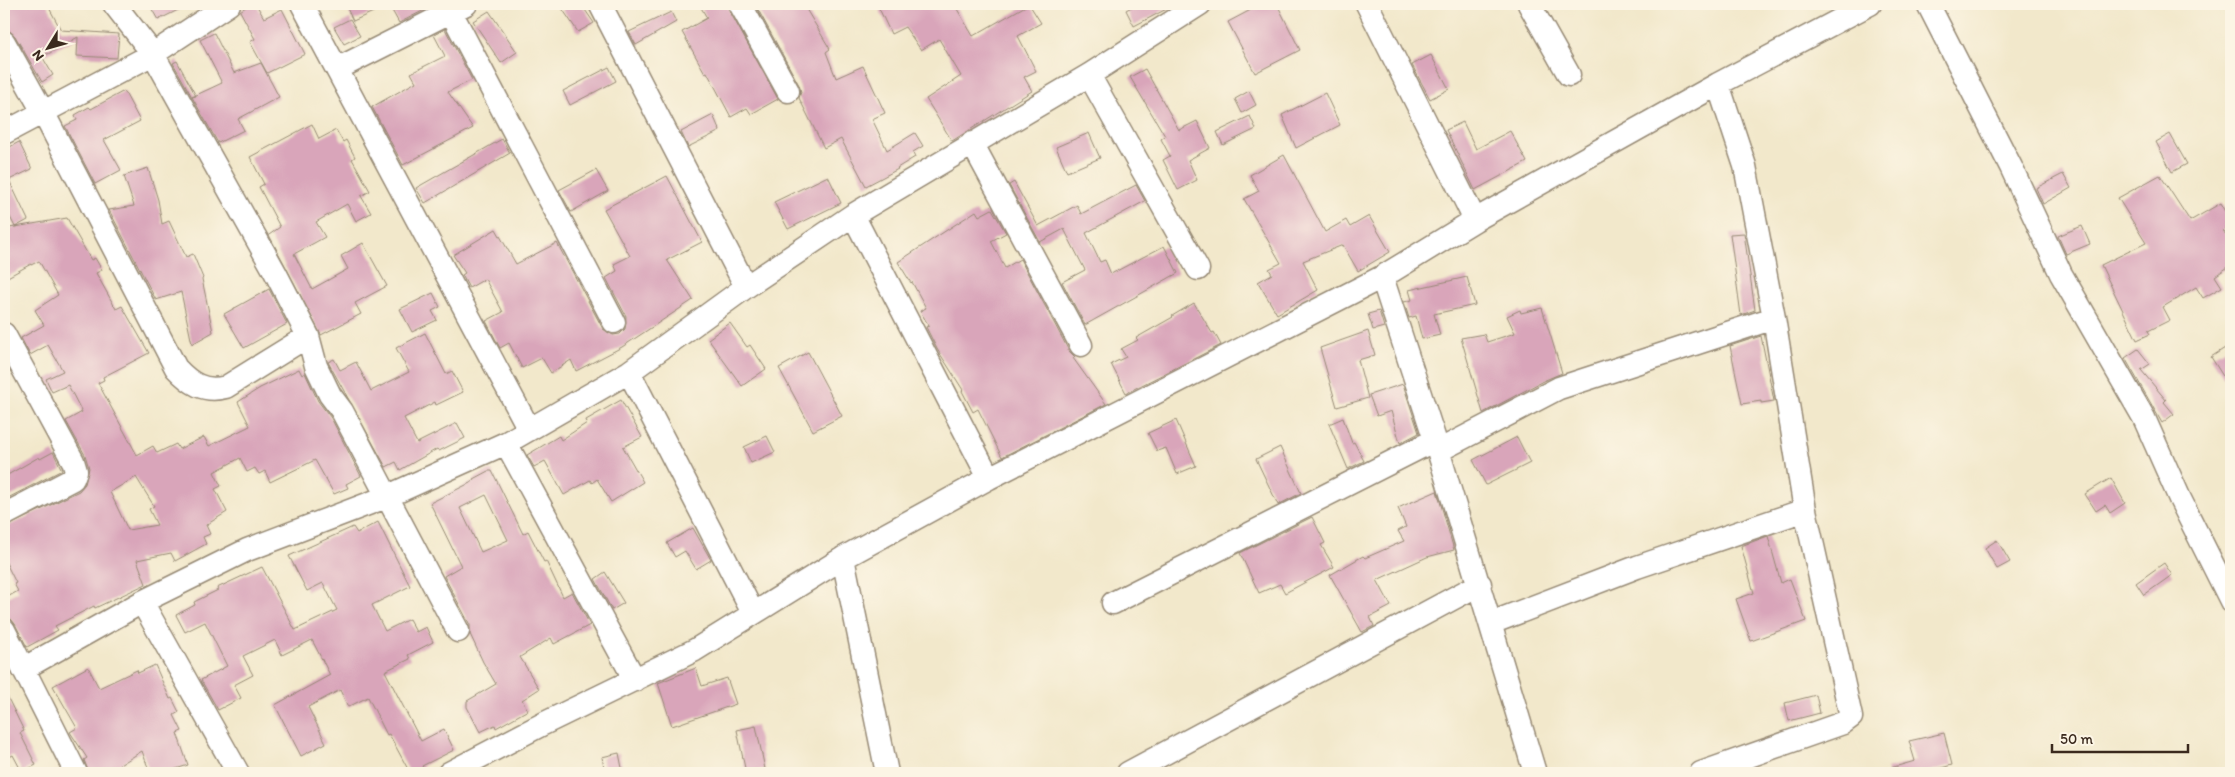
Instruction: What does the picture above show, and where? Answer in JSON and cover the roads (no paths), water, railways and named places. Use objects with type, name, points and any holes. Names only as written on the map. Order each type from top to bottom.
[{"type":"street","points":[[114,4],[153,54],[275,272],[308,336],[316,366],[330,395],[342,411],[458,631]]},
{"type":"street","points":[[4,132],[153,54],[229,4]]},
{"type":"street","points":[[302,4],[529,429]]},
{"type":"street","points":[[600,4],[746,287]]},
{"type":"street","points":[[740,4],[788,91]]},
{"type":"street","points":[[1367,4],[1475,220]]},
{"type":"street","points":[[1529,4],[1569,75]]},
{"type":"street","points":[[448,773],[543,724],[695,650],[843,558],[989,478],[1382,277],[1475,220],[1718,84],[1870,4]]},
{"type":"street","points":[[1928,4],[2011,167],[2061,274],[2144,418],[2180,499],[2231,601]]},
{"type":"street","points":[[23,669],[142,602],[248,550],[386,496],[506,443],[628,372],[746,287],[853,215],[1089,75],[1194,5]]},
{"type":"street","points":[[337,69],[458,8],[614,322]]},
{"type":"street","points":[[4,42],[43,112],[176,368],[188,381],[199,387],[215,390],[226,387],[308,336]]},
{"type":"street","points":[[1089,75],[1198,269]]},
{"type":"street","points":[[1701,773],[1843,723],[1851,717],[1805,510],[1774,318],[1744,166],[1718,84]]},
{"type":"street","points":[[972,143],[1081,344]]},
{"type":"street","points":[[853,215],[989,478]]},
{"type":"street","points":[[1382,277],[1480,584],[1535,773]]},
{"type":"street","points":[[1113,603],[1559,388],[1774,318]]},
{"type":"street","points":[[4,334],[73,461],[76,471],[73,479],[4,515]]},
{"type":"street","points":[[628,372],[753,613]]},
{"type":"street","points":[[506,443],[635,680]]},
{"type":"street","points":[[1491,622],[1637,567],[1805,510]]},
{"type":"street","points":[[843,558],[887,773]]},
{"type":"street","points":[[1128,773],[1480,584]]},
{"type":"street","points":[[142,602],[238,773]]},
{"type":"street","points":[[4,630],[76,773]]}]
